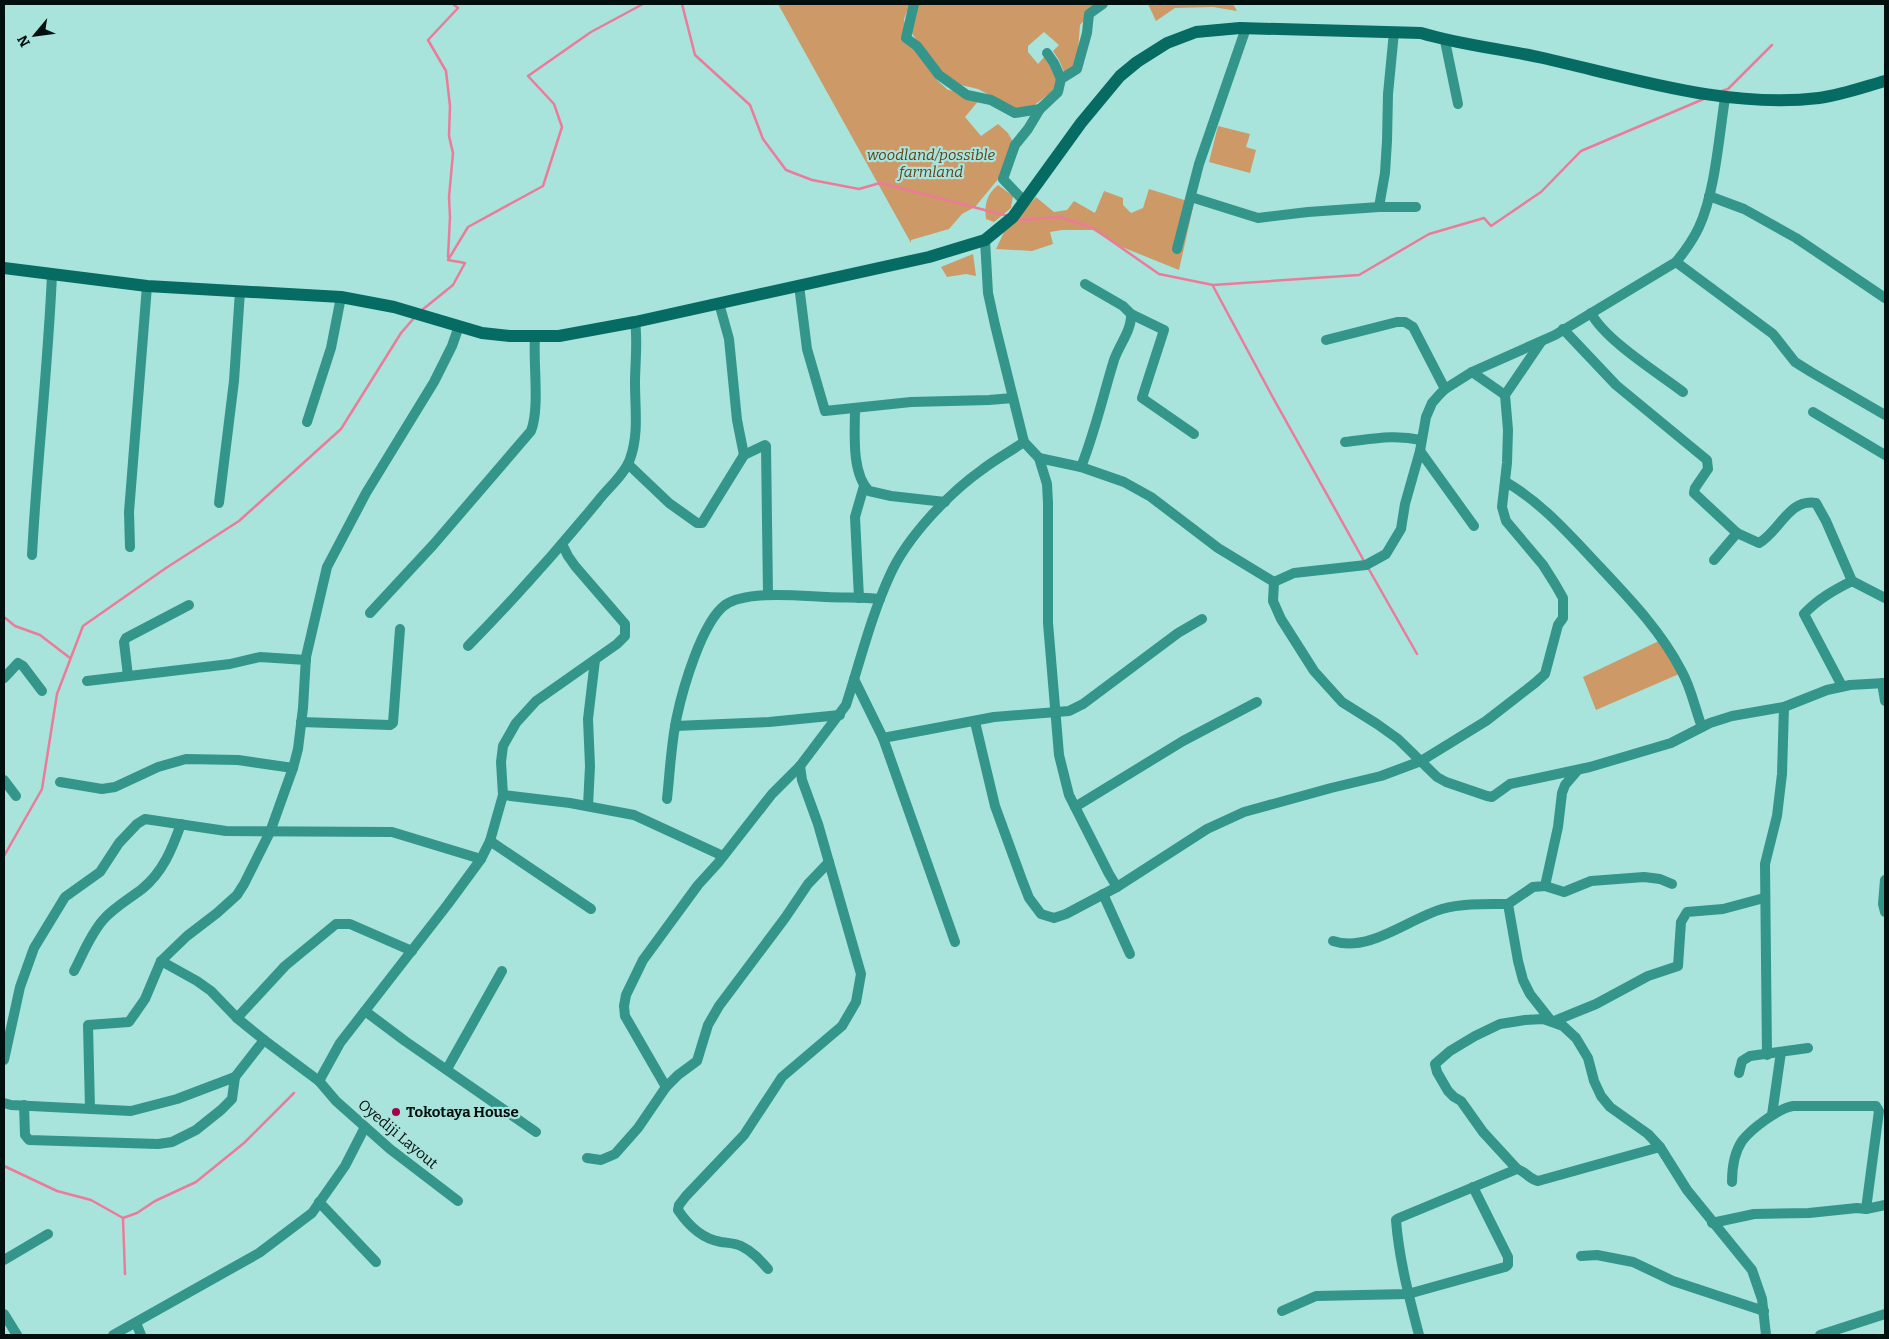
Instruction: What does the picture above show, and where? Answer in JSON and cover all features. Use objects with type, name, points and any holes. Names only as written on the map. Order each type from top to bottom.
[{"type":"main road","points":[[4,268],[147,286],[342,297],[394,307],[482,333],[535,337],[559,336],[635,322],[929,257],[985,240],[1013,217],[1081,123],[1120,76],[1137,62],[1167,43],[1196,32],[1246,28],[1421,33],[1445,40],[1523,54],[1725,98],[1818,98],[1836,96],[1885,81]]},
{"type":"street","points":[[914,4],[906,38],[917,46],[939,75],[967,95],[991,100],[1015,113],[1040,109]]},
{"type":"street","points":[[1061,79],[1077,69],[1087,33],[1089,14],[1103,4]]},
{"type":"street","points":[[1177,249],[1202,155],[1246,28]]},
{"type":"street","points":[[1379,206],[1385,165],[1388,94],[1394,32]]},
{"type":"street","points":[[1445,40],[1458,104]]},
{"type":"street","points":[[1024,201],[1002,179],[1015,145],[1028,129],[1040,109],[1058,92],[1061,79],[1047,53]]},
{"type":"street","points":[[1274,582],[1294,573],[1366,565],[1386,554],[1401,529],[1405,504],[1420,451],[1426,418],[1432,403],[1445,389],[1472,372],[1540,342],[1676,262],[1700,226],[1710,196],[1725,98]]},
{"type":"street","points":[[1710,196],[1744,209],[1796,238],[1885,298]]},
{"type":"street","points":[[1191,197],[1258,218],[1379,206],[1416,207]]},
{"type":"street","points":[[985,240],[988,293],[1024,442],[1039,458],[1047,484],[1048,623],[1059,756],[1069,795],[1117,887]]},
{"type":"street","points":[[1676,262],[1773,334],[1796,362],[1885,415]]},
{"type":"street","points":[[32,555],[36,469],[49,343],[52,274]]},
{"type":"street","points":[[1085,284],[1123,306],[1131,314],[1164,330],[1142,398],[1194,434]]},
{"type":"street","points":[[130,547],[129,502],[147,286]]},
{"type":"street","points":[[799,286],[807,349],[825,411],[910,402],[1013,398]]},
{"type":"street","points":[[219,503],[234,382],[240,291]]},
{"type":"street","points":[[307,422],[331,348],[342,297]]},
{"type":"street","points":[[719,303],[729,339],[737,420],[744,455]]},
{"type":"street","points":[[1591,313],[1599,326],[1684,392]]},
{"type":"street","points":[[1081,467],[1093,438],[1115,358],[1132,321],[1131,314]]},
{"type":"street","points":[[468,646],[511,602],[562,544],[628,464],[636,436],[635,322]]},
{"type":"street","points":[[1326,340],[1397,322],[1405,322],[1413,327],[1445,389]]},
{"type":"street","points":[[90,1109],[89,1037],[87,1027],[90,1024],[129,1022],[144,999],[161,961],[187,936],[237,895],[270,832],[293,768],[301,722],[306,660],[327,568],[366,493],[434,382],[452,346],[459,326]]},
{"type":"street","points":[[1563,329],[1616,385],[1706,460],[1708,469],[1695,488],[1694,493],[1737,533],[1759,543],[1768,538],[1788,512],[1802,504],[1816,503],[1826,521],[1852,581],[1885,598]]},
{"type":"street","points":[[370,613],[434,544],[531,431],[535,416],[535,337]]},
{"type":"street","points":[[975,722],[995,806],[1029,898],[1041,914],[1054,918],[1066,914],[1117,887],[1207,829],[1244,812],[1381,776],[1421,761],[1486,721],[1542,677],[1547,670],[1558,625],[1564,618],[1563,598],[1543,565],[1506,521],[1502,507],[1506,482],[1508,430],[1505,395],[1540,342]]},
{"type":"street","points":[[1472,372],[1505,395]]},
{"type":"street","points":[[855,409],[855,452],[864,486],[856,517],[859,598]]},
{"type":"street","points":[[1813,412],[1885,455]]},
{"type":"street","points":[[1345,442],[1396,436],[1421,440]]},
{"type":"street","points":[[666,1087],[625,1016],[626,995],[643,960],[698,884],[723,856],[772,794],[800,766],[840,715],[846,705],[880,599],[903,551],[918,530],[945,502],[982,469],[1024,442]]},
{"type":"street","points":[[628,464],[669,503],[697,523],[702,523],[744,455],[765,445],[768,596]]},
{"type":"street","points":[[1420,451],[1474,526]]},
{"type":"street","points":[[1039,458],[1081,467],[1124,482],[1151,496],[1218,548],[1274,582]]},
{"type":"street","points":[[1506,482],[1558,523],[1663,639],[1682,672],[1702,727]]},
{"type":"street","points":[[864,486],[869,491],[891,496],[945,502]]},
{"type":"street","points":[[1714,560],[1737,533]]},
{"type":"street","points":[[319,1081],[340,1043],[481,859],[490,841],[504,795],[501,762],[503,746],[516,723],[536,702],[618,644],[625,636],[626,624],[575,566],[562,544]]},
{"type":"street","points":[[1842,686],[1804,614],[1827,593],[1852,581]]},
{"type":"street","points":[[1274,582],[1273,601],[1281,619],[1314,671],[1342,702],[1377,724],[1438,777],[1446,782],[1492,797],[1510,784],[1578,770],[1671,742],[1702,727],[1732,716],[1784,707],[1812,695],[1842,686],[1884,683],[1885,701]]},
{"type":"street","points":[[667,799],[677,716],[690,671],[704,636],[718,612],[727,604],[748,597],[880,599]]},
{"type":"street","points":[[128,676],[124,642],[126,638],[189,605]]},
{"type":"street","points":[[884,738],[994,717],[1069,711],[1084,704],[1178,633],[1202,619]]},
{"type":"street","points":[[301,722],[390,726],[393,723],[400,629]]},
{"type":"street","points":[[88,681],[230,664],[260,657],[306,660]]},
{"type":"street","points":[[588,806],[590,766],[588,718],[595,660]]},
{"type":"street","points":[[4,678],[18,664],[23,666],[42,691]]},
{"type":"street","points":[[854,679],[884,738],[955,942]]},
{"type":"street","points":[[1076,807],[1183,741],[1257,702]]},
{"type":"street","points":[[1768,1055],[1764,898],[1765,864],[1777,816],[1782,774],[1784,707]]},
{"type":"street","points":[[675,726],[769,722],[840,715]]},
{"type":"street","points":[[60,782],[102,789],[115,787],[158,767],[186,760],[238,760],[293,768]]},
{"type":"street","points":[[768,1269],[753,1253],[742,1246],[720,1242],[700,1234],[682,1217],[678,1210],[679,1205],[686,1196],[744,1135],[782,1077],[842,1026],[856,1002],[860,974],[829,862],[802,780],[800,766]]},
{"type":"street","points":[[1562,793],[1568,780],[1578,770]]},
{"type":"street","points":[[1545,886],[1558,826],[1562,793],[1562,787],[1556,781],[1546,777]]},
{"type":"street","points":[[4,780],[16,796]]},
{"type":"street","points":[[504,795],[588,806],[634,815],[723,856]]},
{"type":"street","points":[[4,1060],[20,987],[34,948],[65,897],[100,872],[119,843],[137,824],[145,819],[226,831],[392,832],[481,859]]},
{"type":"street","points":[[74,971],[91,937],[103,920],[149,884],[159,872],[170,855],[181,824]]},
{"type":"street","points":[[490,841],[592,909]]},
{"type":"street","points":[[587,1158],[601,1160],[615,1154],[638,1128],[666,1087],[697,1061],[708,1025],[719,1006],[808,884],[829,862]]},
{"type":"street","points":[[1333,941],[1349,944],[1365,941],[1392,933],[1416,919],[1442,909],[1462,905],[1508,904],[1533,887],[1545,886],[1564,892],[1591,881],[1644,877],[1660,879],[1672,884]]},
{"type":"street","points":[[1885,880],[1883,904],[1885,912]]},
{"type":"street","points":[[1103,894],[1130,954]]},
{"type":"street","points":[[1552,1022],[1596,1004],[1648,976],[1678,966],[1681,922],[1687,912],[1723,909],[1764,898]]},
{"type":"street","points":[[1508,904],[1523,980],[1530,994],[1552,1022]]},
{"type":"street","points":[[237,1018],[285,966],[336,924],[350,924],[412,951]]},
{"type":"street","name":"Oyediji Layout","points":[[161,961],[211,991],[237,1018],[319,1081],[336,1101],[390,1149],[458,1201]]},
{"type":"street","points":[[448,1070],[502,971]]},
{"type":"street","points":[[365,1011],[536,1132]]},
{"type":"street","points":[[1660,1148],[1538,1181],[1517,1169],[1483,1132],[1461,1101],[1448,1091],[1435,1064],[1450,1051],[1500,1024],[1543,1019],[1563,1026],[1576,1038],[1588,1058],[1594,1081],[1601,1096],[1610,1107],[1648,1134],[1660,1148],[1687,1190],[1712,1223],[1752,1270],[1762,1299],[1766,1335]]},
{"type":"street","points":[[24,1105],[25,1135],[29,1140],[158,1144],[172,1142],[196,1130],[232,1099],[235,1077],[264,1040]]},
{"type":"street","points":[[1739,1073],[1745,1058],[1808,1048]]},
{"type":"street","points":[[1772,1115],[1781,1052]]},
{"type":"street","points":[[4,1103],[131,1111],[177,1099],[235,1077]]},
{"type":"street","points":[[1732,1182],[1732,1167],[1743,1140],[1772,1115],[1782,1109],[1793,1106],[1876,1106],[1879,1111],[1866,1209]]},
{"type":"street","points":[[113,1335],[259,1253],[312,1213],[345,1166],[365,1127]]},
{"type":"street","points":[[1419,1335],[1408,1294],[1396,1220],[1517,1169]]},
{"type":"street","points":[[1282,1311],[1316,1296],[1408,1294],[1505,1268],[1508,1265],[1508,1257],[1473,1187]]},
{"type":"street","points":[[319,1202],[376,1262]]},
{"type":"street","points":[[1712,1223],[1754,1214],[1866,1209],[1885,1204]]},
{"type":"street","points":[[4,1260],[48,1234]]},
{"type":"street","points":[[1581,1256],[1597,1255],[1633,1262],[1674,1281],[1764,1312]]},
{"type":"street","points":[[4,1314],[17,1335]]},
{"type":"street","points":[[1820,1335],[1885,1314]]},
{"type":"street","points":[[136,1323],[141,1335]]},
{"type":"green space","name":"woodland/possible farmland","points":[[778,4],[910,4],[904,19],[907,40],[923,57],[937,80],[948,90],[969,93],[980,99],[965,117],[981,136],[998,124],[1008,133],[1014,144],[999,178],[975,207],[962,214],[949,229],[911,240],[911,243]]},
{"type":"green space","name":"woodland/possible farmland","points":[[917,4],[1099,4],[1080,25],[1077,63],[1064,72],[1053,51],[1059,45],[1044,32],[1028,46],[1028,52],[1038,64],[1045,56],[1059,77],[1054,90],[1028,110],[1022,112],[978,89],[948,82],[910,31]]},
{"type":"green space","points":[[1148,4],[1233,4],[1237,11],[1213,7],[1175,8],[1156,21]]},
{"type":"green space","points":[[1218,126],[1250,134],[1246,147],[1256,150],[1250,173],[1209,162]]},
{"type":"green space","points":[[998,185],[1013,196],[1011,208],[994,222],[986,219],[985,209],[991,192]]},
{"type":"green space","points":[[1149,189],[1194,203],[1179,270],[1117,245],[1093,230],[1050,232],[1053,244],[1032,251],[996,249],[1004,232],[1036,197],[1054,212],[1067,210],[1074,201],[1095,213],[1104,191],[1123,198],[1123,205],[1131,213],[1143,208]]},
{"type":"green space","points":[[973,254],[976,276],[966,274],[947,277],[941,267]]},
{"type":"green space","points":[[1661,640],[1679,674],[1596,710],[1583,677]]},
{"type":"waterway","points":[[448,257],[449,197],[453,153],[449,136],[450,106],[446,71],[428,40],[458,8],[453,4]]},
{"type":"waterway","points":[[422,310],[453,285],[465,263],[448,260],[468,227],[543,186],[562,127],[554,104],[528,76],[591,32],[643,4]]},
{"type":"waterway","points":[[682,4],[695,55],[750,105],[763,139],[786,170],[812,180],[859,189],[880,183],[1008,216]]},
{"type":"waterway","points":[[1722,91],[1728,89],[1772,45]]},
{"type":"waterway","points":[[1016,218],[1023,220],[1060,217],[1093,228],[1159,274],[1213,285],[1359,275],[1429,234],[1484,218],[1491,226],[1541,192],[1581,151],[1706,98]]},
{"type":"waterway","points":[[1213,286],[1364,561]]},
{"type":"waterway","points":[[4,856],[42,789],[57,694],[83,626],[166,568],[239,521],[341,429],[401,333],[414,318]]},
{"type":"waterway","points":[[1367,566],[1417,654]]},
{"type":"waterway","points":[[4,617],[15,626],[40,635],[70,658]]},
{"type":"waterway","points":[[123,1218],[137,1213],[155,1201],[196,1182],[244,1143],[294,1093]]},
{"type":"waterway","points":[[4,1166],[57,1191],[91,1200],[123,1218],[125,1274]]},
{"type":"place","name":"Tokotaya House","points":[[396,1112]]}]
